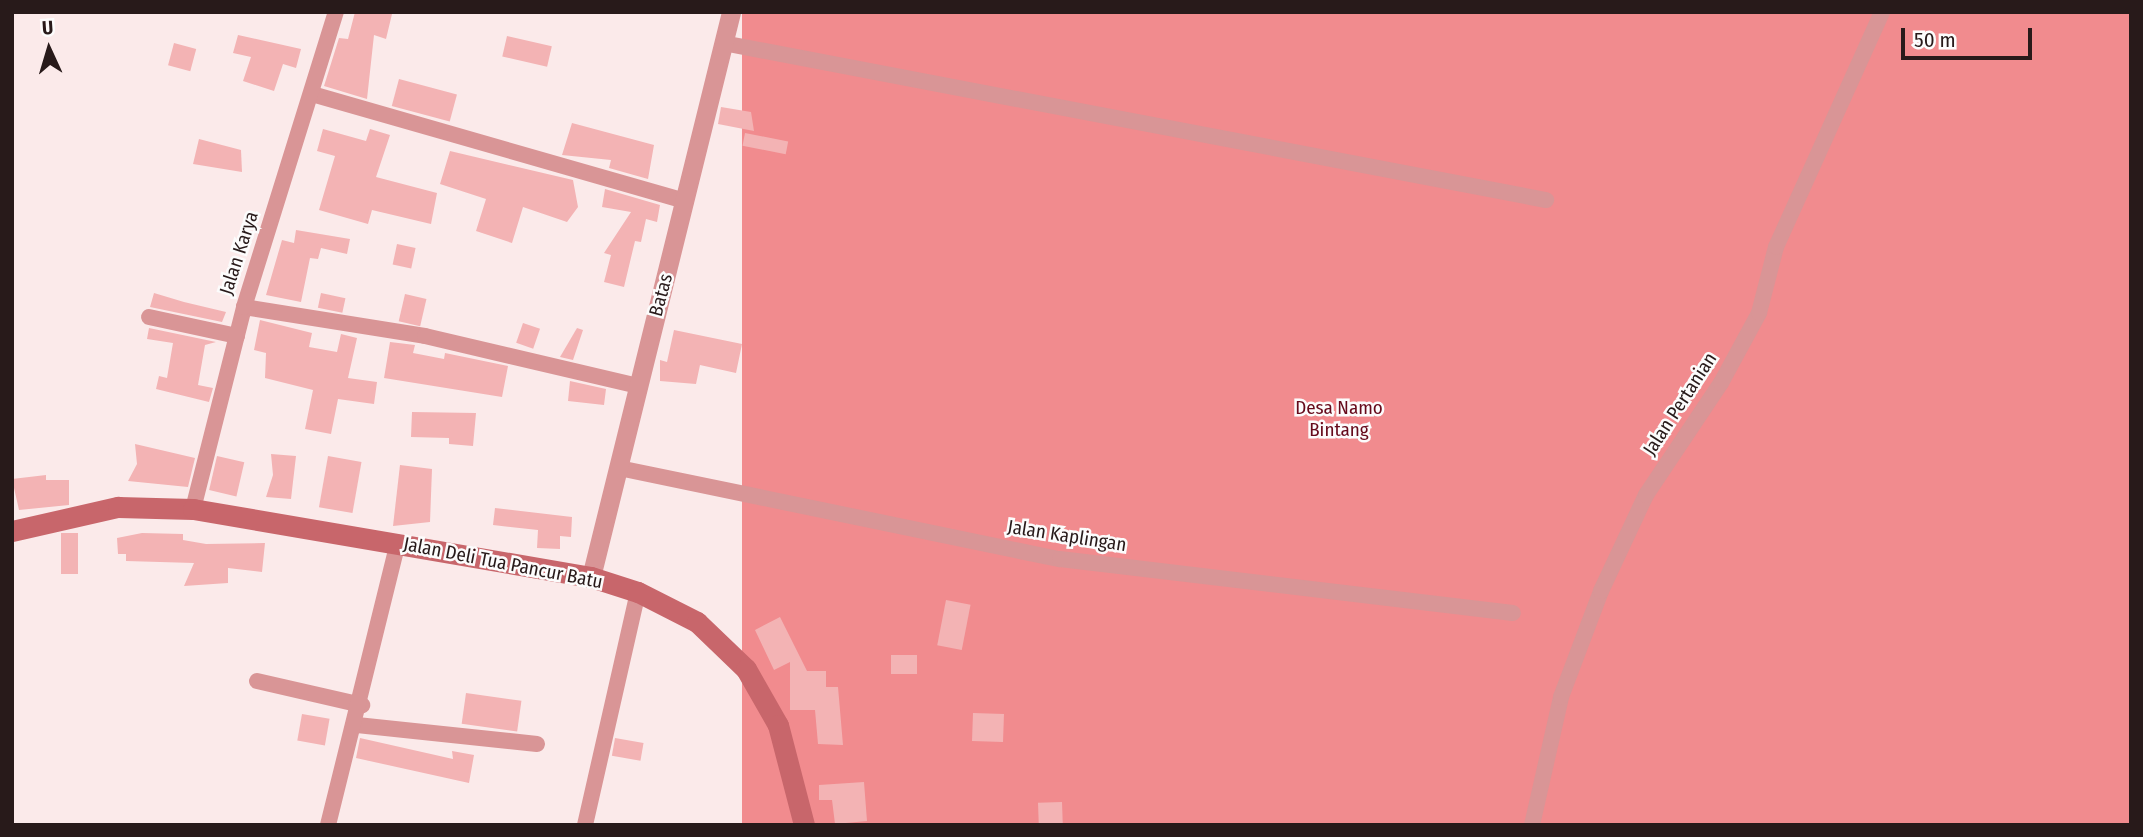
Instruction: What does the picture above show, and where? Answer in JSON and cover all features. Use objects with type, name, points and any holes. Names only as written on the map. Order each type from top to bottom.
[{"type":"main road","name":"Jalan Deli Tua Pancur Batu","points":[[12,531],[118,507],[194,509],[591,577],[638,592],[697,622],[746,669],[778,725],[804,825]]},
{"type":"street","name":"Jalan Karya","points":[[194,509],[244,307],[336,12]]},
{"type":"street","name":"Batas","points":[[591,577],[731,12]]},
{"type":"street","name":"Jalan Pertanian","points":[[1532,825],[1562,697],[1601,592],[1646,495],[1721,383],[1759,313],[1776,247],[1882,12]]},
{"type":"street","points":[[723,43],[1546,200]]},
{"type":"street","points":[[312,94],[686,201]]},
{"type":"street","points":[[244,307],[425,336],[638,386]]},
{"type":"street","points":[[149,317],[237,336]]},
{"type":"street","name":"Jalan Kaplingan","points":[[619,468],[1060,559],[1513,613]]},
{"type":"street","points":[[328,825],[362,705],[398,543]]},
{"type":"street","points":[[585,825],[638,592]]},
{"type":"street","points":[[257,681],[362,705]]},
{"type":"street","points":[[357,725],[537,744]]},
{"type":"green space","name":"Desa Namo Bintang","points":[[742,12],[2131,12],[2131,825],[742,825]]},
{"type":"building","points":[[355,12],[392,14],[386,39],[374,35],[367,99],[324,86],[339,38],[348,39]]},
{"type":"building","points":[[238,35],[301,49],[296,68],[283,64],[274,91],[243,81],[251,57],[233,53]]},
{"type":"building","points":[[507,36],[552,46],[547,67],[502,56]]},
{"type":"building","points":[[174,43],[196,49],[190,71],[168,65]]},
{"type":"building","points":[[399,79],[457,95],[450,122],[392,106]]},
{"type":"building","points":[[721,107],[751,112],[754,131],[718,124]]},
{"type":"building","points":[[572,123],[654,145],[648,179],[609,168],[611,160],[562,155]]},
{"type":"building","points":[[323,129],[366,141],[370,129],[390,135],[376,177],[437,193],[431,224],[372,210],[368,224],[319,210],[335,156],[317,151]]},
{"type":"building","points":[[745,133],[788,141],[786,154],[743,146]]},
{"type":"building","points":[[199,139],[241,150],[242,172],[193,164]]},
{"type":"building","points":[[450,151],[573,180],[578,207],[567,222],[523,207],[512,243],[476,231],[486,199],[440,184]]},
{"type":"building","points":[[605,189],[660,205],[657,222],[646,219],[641,242],[635,241],[624,287],[604,282],[611,255],[604,253],[631,212],[602,207]]},
{"type":"building","points":[[296,230],[350,239],[347,254],[321,248],[318,259],[310,258],[301,302],[266,295],[282,240],[294,243]]},
{"type":"building","points":[[397,244],[416,248],[411,268],[393,265]]},
{"type":"building","points":[[154,293],[226,312],[222,322],[150,307]]},
{"type":"building","points":[[321,293],[345,298],[342,313],[318,308]]},
{"type":"building","points":[[405,294],[426,299],[420,326],[399,321]]},
{"type":"building","points":[[260,320],[312,333],[309,347],[337,352],[341,334],[357,338],[348,378],[377,382],[374,404],[338,399],[331,434],[305,429],[313,390],[265,378],[266,353],[254,350]]},
{"type":"building","points":[[523,323],[540,329],[533,349],[516,343]]},
{"type":"building","points":[[149,328],[216,342],[205,345],[198,385],[213,388],[209,402],[156,389],[159,376],[167,378],[173,343],[147,339]]},
{"type":"building","points":[[577,328],[583,330],[573,360],[560,357]]},
{"type":"building","points":[[674,330],[742,344],[736,373],[700,365],[696,384],[660,381],[660,360],[667,362]]},
{"type":"building","points":[[390,342],[415,345],[413,353],[444,359],[445,353],[508,366],[502,397],[384,378]]},
{"type":"building","points":[[570,381],[606,389],[604,405],[568,401]]},
{"type":"building","points":[[412,412],[476,413],[473,446],[449,444],[449,438],[411,437]]},
{"type":"building","points":[[135,444],[195,458],[188,487],[128,481],[137,464]]},
{"type":"building","points":[[271,454],[296,456],[291,499],[266,497],[273,475]]},
{"type":"building","points":[[217,456],[244,462],[236,496],[209,490]]},
{"type":"building","points":[[328,456],[361,462],[352,513],[319,507]]},
{"type":"building","points":[[400,465],[432,469],[430,522],[393,526]]},
{"type":"building","points":[[46,475],[46,480],[69,480],[69,505],[19,510],[12,479]]},
{"type":"building","points":[[495,508],[572,517],[571,537],[560,536],[560,549],[537,548],[538,530],[493,525]]},
{"type":"building","points":[[61,533],[78,533],[78,574],[61,574]]},
{"type":"building","points":[[142,533],[183,534],[183,540],[206,544],[265,543],[262,572],[228,568],[228,583],[184,586],[194,563],[126,561],[126,554],[118,554],[117,538]]},
{"type":"building","points":[[946,600],[971,605],[962,650],[937,645]]},
{"type":"building","points":[[780,617],[807,671],[826,671],[826,687],[838,687],[843,745],[818,744],[815,710],[790,710],[790,662],[774,670],[755,630]]},
{"type":"building","points":[[891,655],[917,655],[917,674],[891,674]]},
{"type":"building","points":[[466,693],[521,701],[517,731],[462,724]]},
{"type":"building","points":[[973,713],[1004,714],[1003,742],[972,741]]},
{"type":"building","points":[[302,714],[330,719],[325,745],[297,741]]},
{"type":"building","points":[[360,738],[453,759],[452,751],[474,755],[469,783],[356,758]]},
{"type":"building","points":[[615,738],[644,743],[640,761],[612,756]]},
{"type":"building","points":[[864,782],[867,821],[835,824],[832,800],[819,800],[819,785]]},
{"type":"building","points":[[1062,802],[1063,825],[1039,825],[1038,803]]}]
